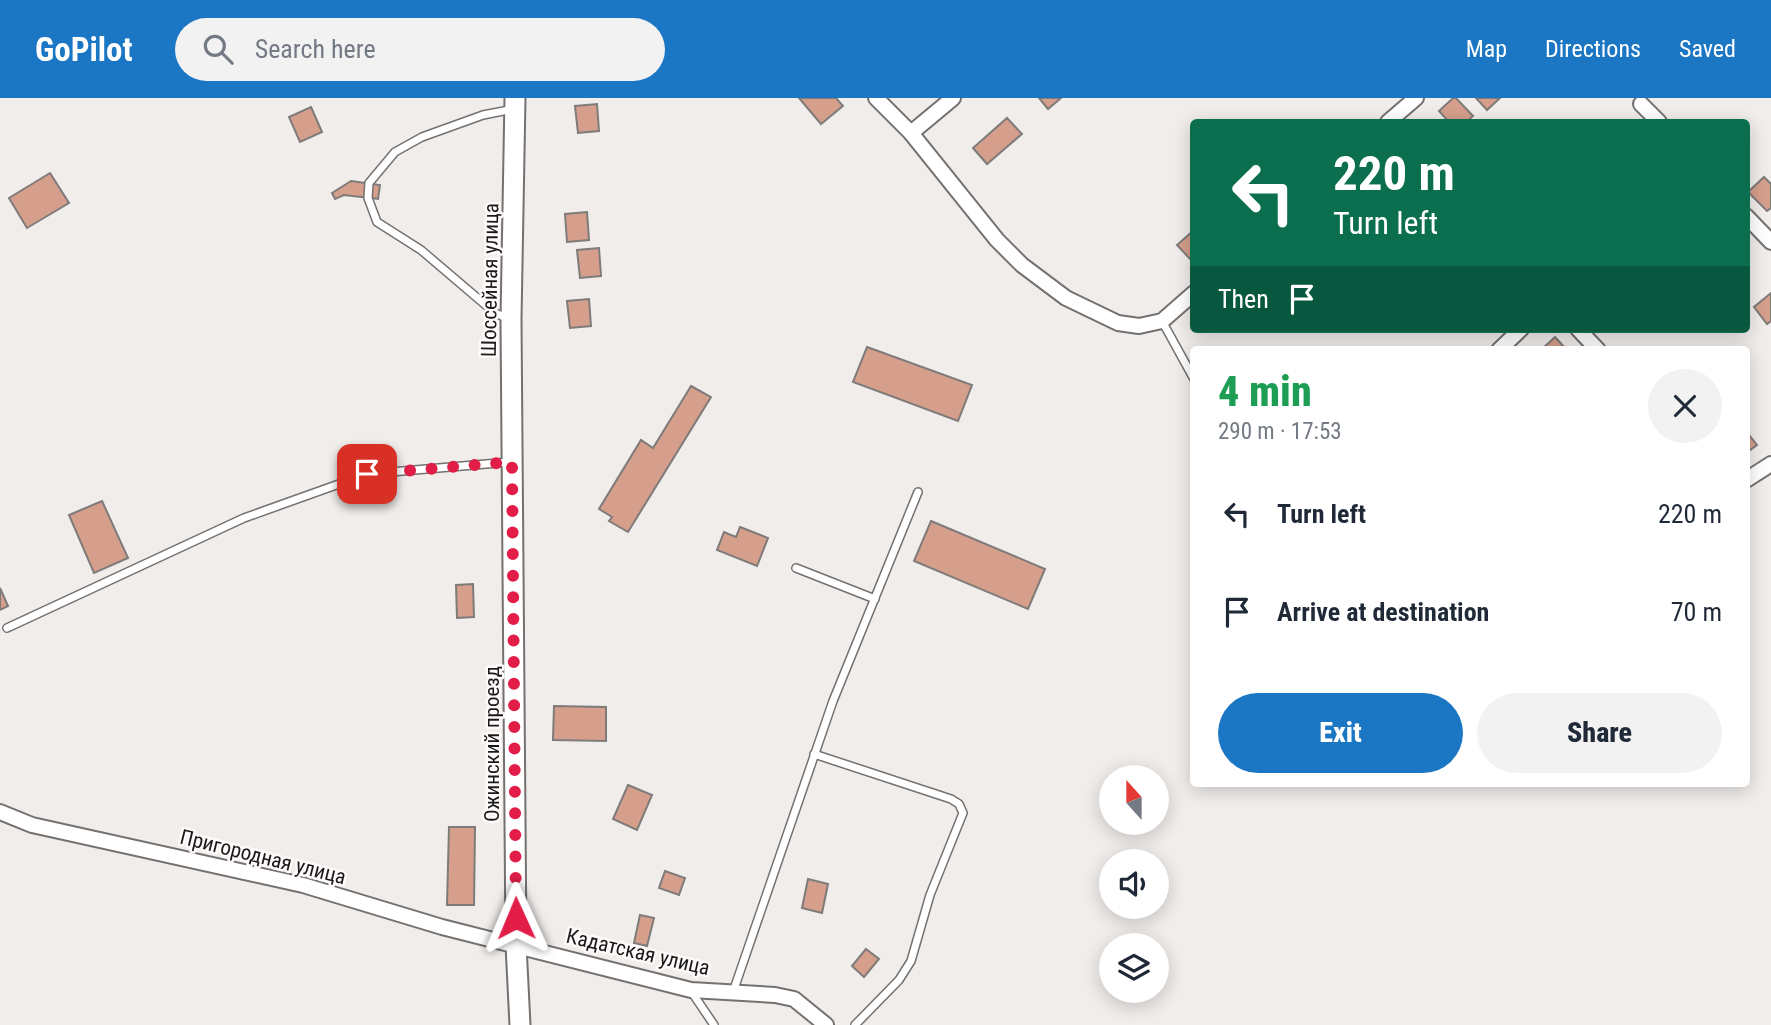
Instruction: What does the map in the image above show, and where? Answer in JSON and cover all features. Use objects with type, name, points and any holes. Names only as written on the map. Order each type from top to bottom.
[{"type":"main road","name":"Шоссейная улица","points":[[512,462],[511,319],[515,104]]},
{"type":"main road","name":"Ожинский проезд","points":[[512,462],[516,945],[520,1025]]},
{"type":"street","points":[[876,98],[911,133],[997,240],[1022,265],[1066,298],[1118,323],[1139,326],[1162,321],[1190,296]]},
{"type":"street","points":[[911,133],[953,98]]},
{"type":"street","points":[[1392,119],[1416,98]]},
{"type":"street","points":[[1642,104],[1655,119]]},
{"type":"street","points":[[1750,220],[1771,242]]},
{"type":"street","points":[[1503,346],[1517,333]]},
{"type":"street","points":[[1582,333],[1594,346]]},
{"type":"street","points":[[1750,477],[1771,464]]},
{"type":"street","name":"Пригородная улица","points":[[0,812],[32,825],[303,885],[442,928],[516,945]]},
{"type":"street","name":"Кадатская улица","points":[[516,945],[691,990],[775,995],[794,999],[826,1025]]},
{"type":"lane","points":[[511,319],[495,313],[421,250],[377,222],[368,198],[369,183],[395,152],[422,137],[515,104]]},
{"type":"lane","points":[[1162,321],[1190,372]]},
{"type":"lane","points":[[7,628],[244,518],[367,474],[512,462]]},
{"type":"lane","points":[[733,992],[814,754],[918,492]]},
{"type":"lane","points":[[796,568],[875,598]]},
{"type":"lane","points":[[814,754],[951,799],[959,804],[963,813],[930,895],[911,961],[900,980],[855,1025]]},
{"type":"lane","points":[[691,990],[715,1025]]},
{"type":"building","points":[[799,98],[836,98],[843,106],[821,124]]},
{"type":"building","points":[[1039,98],[1061,98],[1048,109]]},
{"type":"building","points":[[1456,98],[1473,116],[1470,119],[1446,119],[1439,111]]},
{"type":"building","points":[[1476,98],[1500,98],[1487,110]]},
{"type":"building","points":[[597,104],[599,131],[578,133],[575,106]]},
{"type":"building","points":[[311,107],[322,132],[300,142],[289,117]]},
{"type":"building","points":[[1007,118],[1022,134],[987,164],[973,148]]},
{"type":"building","points":[[50,173],[69,203],[27,228],[9,198]]},
{"type":"building","points":[[1764,177],[1771,184],[1771,208],[1767,211],[1750,194],[1750,190]]},
{"type":"building","points":[[351,181],[380,185],[378,199],[344,195],[335,199],[332,193]]},
{"type":"building","points":[[587,212],[589,240],[567,242],[565,214]]},
{"type":"building","points":[[1190,234],[1190,259],[1177,245]]},
{"type":"building","points":[[599,248],[601,276],[580,278],[577,250]]},
{"type":"building","points":[[1771,293],[1771,321],[1767,324],[1754,307]]},
{"type":"building","points":[[589,299],[591,326],[570,328],[567,301]]},
{"type":"building","points":[[1555,337],[1563,346],[1545,346]]},
{"type":"building","points":[[867,347],[972,385],[958,421],[853,382]]},
{"type":"building","points":[[691,386],[711,397],[628,532],[609,521],[612,517],[599,509],[641,440],[653,448]]},
{"type":"building","points":[[1750,436],[1757,445],[1750,450]]},
{"type":"building","points":[[102,501],[128,558],[94,573],[69,515]]},
{"type":"building","points":[[931,521],[1045,569],[1028,609],[914,561]]},
{"type":"building","points":[[740,527],[768,538],[757,566],[717,550],[724,532],[736,537]]},
{"type":"building","points":[[473,584],[474,617],[457,618],[456,585]]},
{"type":"building","points":[[0,588],[8,606],[0,610]]},
{"type":"building","points":[[554,706],[606,707],[606,741],[553,740]]},
{"type":"building","points":[[628,785],[652,795],[637,830],[613,819]]},
{"type":"building","points":[[449,827],[475,827],[474,905],[447,905]]},
{"type":"building","points":[[665,871],[685,878],[679,895],[659,888]]},
{"type":"building","points":[[808,879],[828,884],[822,913],[802,908]]},
{"type":"building","points":[[640,915],[654,918],[647,946],[634,943]]},
{"type":"building","points":[[866,949],[879,959],[864,977],[852,966]]},
{"type":"route","points":[[367,474],[512,462],[516,918]]}]
